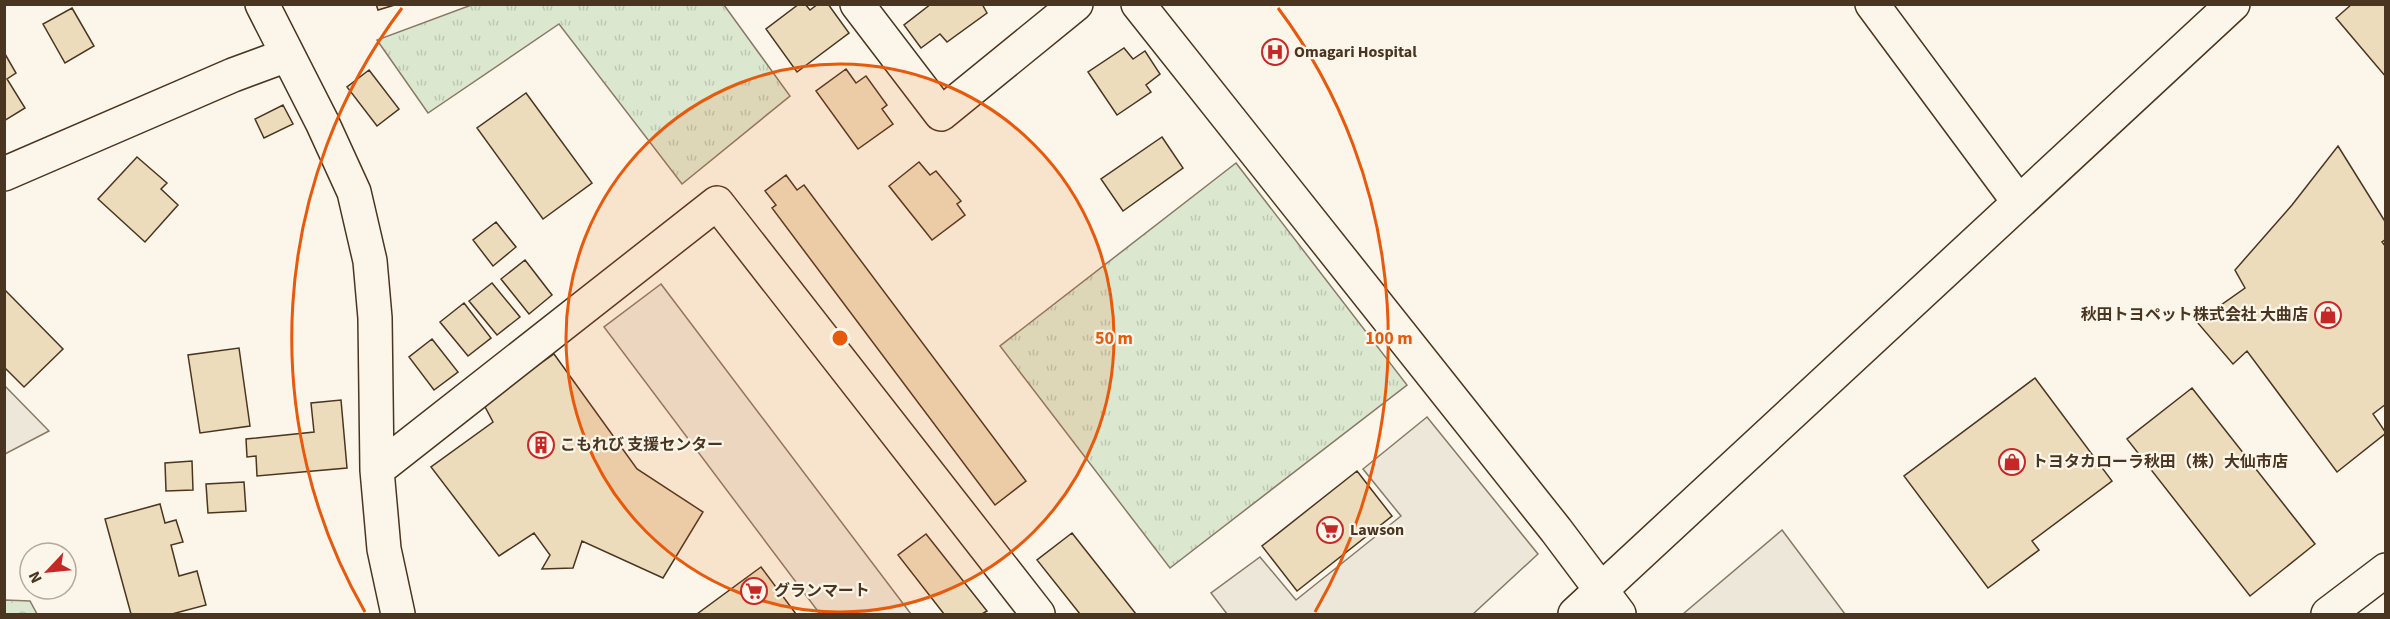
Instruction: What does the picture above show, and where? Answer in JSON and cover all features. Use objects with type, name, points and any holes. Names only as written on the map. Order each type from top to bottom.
[{"type":"street","points":[[262,4],[322,122],[354,192],[370,261],[375,318],[377,470],[384,549],[398,615]]},
{"type":"street","points":[[857,4],[941,114],[1076,4]]},
{"type":"street","points":[[1138,4],[1611,603]]},
{"type":"street","points":[[1872,4],[2018,201]]},
{"type":"street","points":[[1575,615],[1611,603],[2018,201],[2233,4]]},
{"type":"street","points":[[4,174],[233,75],[287,55]]},
{"type":"street","points":[[377,470],[717,203],[1038,615]]},
{"type":"street","points":[[2342,610],[2385,570]]},
{"type":"green space","points":[[474,4],[724,5],[790,96],[682,184],[559,24],[428,113],[377,40]]},
{"type":"green space","points":[[1236,163],[1407,385],[1170,568],[1000,346]]},
{"type":"green space","points":[[5,600],[30,601],[37,614],[5,614]]},
{"type":"shaded area","points":[[661,284],[911,614],[820,614],[604,327]]},
{"type":"shaded area","points":[[4,385],[49,431],[5,454],[4,454]]},
{"type":"shaded area","points":[[1427,417],[1538,554],[1473,614],[1227,614],[1211,593],[1260,557],[1296,600],[1401,516],[1363,469]]},
{"type":"shaded area","points":[[1782,530],[1845,614],[1683,614]]},
{"type":"building","points":[[376,4],[398,4],[378,10]]},
{"type":"building","points":[[799,4],[805,4],[810,10],[818,4],[828,4],[849,33],[797,72],[766,29]]},
{"type":"building","points":[[931,4],[982,4],[987,13],[947,42],[940,34],[921,48],[904,25]]},
{"type":"building","points":[[2352,4],[2386,4],[2386,77],[2336,18]]},
{"type":"building","points":[[72,8],[94,46],[65,63],[43,24]]},
{"type":"building","points":[[1124,48],[1133,59],[1145,51],[1160,74],[1146,85],[1151,92],[1117,115],[1088,72]]},
{"type":"building","points":[[5,54],[16,73],[7,79],[25,108],[4,121]]},
{"type":"building","points":[[846,69],[856,83],[866,76],[887,105],[882,109],[893,124],[858,149],[816,91]]},
{"type":"building","points":[[369,70],[399,109],[377,126],[347,87]]},
{"type":"building","points":[[526,93],[592,183],[543,219],[477,128]]},
{"type":"building","points":[[283,105],[293,124],[264,138],[255,119]]},
{"type":"building","points":[[1162,137],[1183,168],[1123,211],[1101,179]]},
{"type":"building","points":[[2338,146],[2386,223],[2386,239],[2382,242],[2386,247],[2386,404],[2373,414],[2386,433],[2337,472],[2247,351],[2233,364],[2197,322],[2245,288],[2235,270],[2292,205]]},
{"type":"building","points":[[137,157],[167,183],[161,189],[178,205],[145,242],[98,199]]},
{"type":"building","points":[[919,162],[930,175],[936,171],[961,201],[957,204],[965,215],[932,240],[889,186]]},
{"type":"building","points":[[786,175],[797,190],[804,185],[1026,481],[995,505],[772,208],[776,205],[765,191]]},
{"type":"building","points":[[496,222],[516,247],[493,266],[473,240]]},
{"type":"building","points":[[525,260],[552,295],[529,314],[501,279]]},
{"type":"building","points":[[492,283],[520,317],[497,335],[469,301]]},
{"type":"building","points":[[4,289],[63,349],[24,387],[4,367]]},
{"type":"building","points":[[464,303],[491,338],[468,356],[440,322]]},
{"type":"building","points":[[432,339],[458,372],[434,390],[409,357]]},
{"type":"building","points":[[239,348],[250,426],[200,433],[188,355]]},
{"type":"building","name":"こもれび 支援センター","points":[[554,354],[637,469],[703,512],[663,578],[582,541],[573,568],[542,569],[550,555],[534,533],[499,556],[431,467],[493,422],[483,403]]},
{"type":"building","points":[[2035,378],[2112,481],[2032,541],[2039,550],[1988,588],[1904,476]]},
{"type":"building","points":[[2192,388],[2315,544],[2250,596],[2127,439]]},
{"type":"building","points":[[341,400],[347,468],[257,476],[256,456],[247,457],[246,439],[314,432],[311,403]]},
{"type":"building","points":[[192,461],[193,490],[166,491],[165,463]]},
{"type":"building","points":[[1357,471],[1392,516],[1297,591],[1262,546]]},
{"type":"building","points":[[244,482],[246,511],[208,513],[206,484]]},
{"type":"building","points":[[160,504],[165,523],[176,520],[183,542],[171,545],[179,576],[197,571],[206,605],[172,614],[131,614],[105,519]]},
{"type":"building","points":[[1072,533],[1136,614],[1080,614],[1037,560]]},
{"type":"building","points":[[926,534],[987,611],[982,614],[944,614],[898,555]]},
{"type":"building","name":"グランマート","points":[[761,567],[796,614],[697,614]]},
{"type":"place","name":"Omagari Hospital","points":[[1275,52]]},
{"type":"place","name":"秋田トヨペット株式会社 大曲店","points":[[2328,315]]},
{"type":"place","name":"こもれび 支援センター","points":[[541,445]]},
{"type":"place","name":"トヨタカローラ秋田（株）大仙市店","points":[[2012,462]]},
{"type":"place","name":"Lawson","points":[[1330,530]]},
{"type":"place","name":"グランマート","points":[[754,591]]}]
